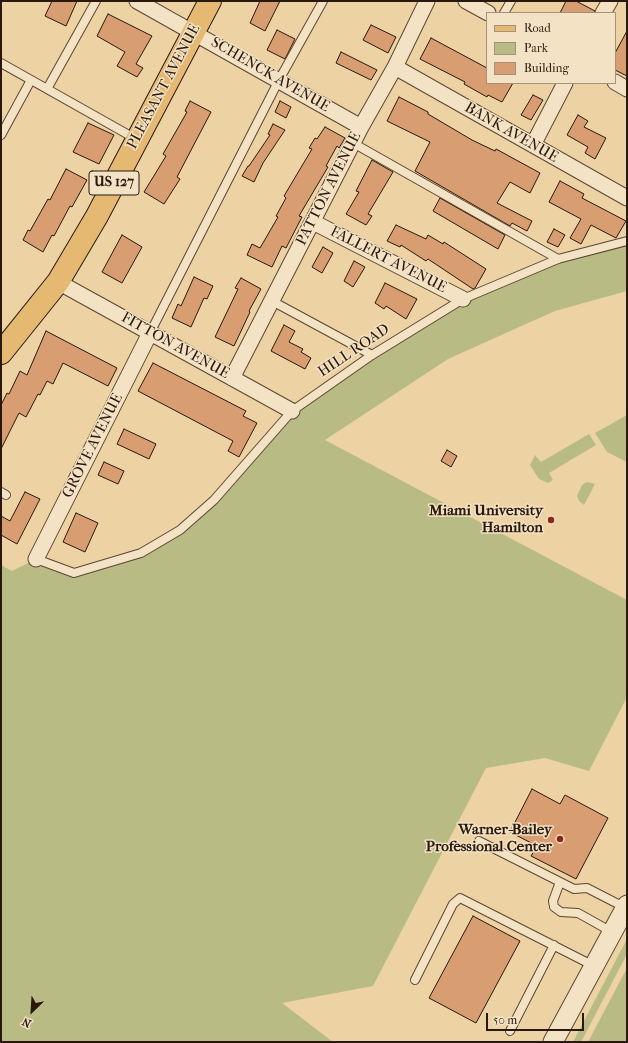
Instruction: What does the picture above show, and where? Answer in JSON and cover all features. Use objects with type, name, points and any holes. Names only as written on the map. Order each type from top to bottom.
[{"type":"main road","name":"PLEASANT AVENUE","points":[[1,353],[58,282],[97,216],[136,139],[210,1]]},
{"type":"street","name":"SCHENCK AVENUE","points":[[137,1],[361,127]]},
{"type":"street","name":"PATTON AVENUE","points":[[232,378],[352,143],[395,67],[427,1]]},
{"type":"street","points":[[466,1],[486,12]]},
{"type":"street","points":[[604,12],[610,1]]},
{"type":"street","name":"BANK AVENUE","points":[[395,67],[627,198]]},
{"type":"street","points":[[616,83],[627,89]]},
{"type":"street","points":[[533,145],[564,84]]},
{"type":"street","name":"FALLERT AVENUE","points":[[313,222],[463,299]]},
{"type":"street","name":"FITTON AVENUE","points":[[58,282],[292,410]]},
{"type":"street","name":"GROVE AVENUE","points":[[36,558],[150,333]]},
{"type":"street","points":[[553,1042],[626,907]]},
{"type":"lane","points":[[47,89],[96,1]]},
{"type":"lane","points":[[150,333],[279,80],[323,1]]},
{"type":"lane","points":[[505,12],[511,1]]},
{"type":"lane","points":[[1,62],[136,139]]},
{"type":"lane","points":[[1,135],[31,80]]},
{"type":"lane","points":[[352,143],[558,259]]},
{"type":"lane","name":"HILL ROAD","points":[[36,558],[74,573],[141,553],[180,530],[214,500],[292,410],[372,355],[463,299],[558,259],[627,241]]},
{"type":"lane","points":[[272,300],[372,355]]},
{"type":"lane","points":[[479,841],[574,889],[587,888],[626,907]]},
{"type":"lane","points":[[560,882],[553,901],[554,907],[561,912],[578,913],[612,932]]},
{"type":"lane","points":[[415,980],[453,904],[460,898],[594,966]]},
{"type":"lane","points":[[510,1031],[554,945]]},
{"type":"green space","points":[[627,241],[627,291],[555,311],[448,359],[325,440],[627,600],[627,697],[589,771],[545,758],[486,768],[373,986],[282,1003],[333,1042],[1,1042],[1,565],[12,571],[36,559],[74,573],[141,553],[180,530],[292,411],[463,299],[558,259]]},
{"type":"green space","points":[[627,415],[627,462],[607,452],[595,433]]},
{"type":"green space","points":[[589,434],[596,445],[549,473],[553,480],[548,483],[539,479],[530,465],[535,455],[541,462]]},
{"type":"green space","points":[[587,482],[595,484],[584,505],[579,501],[577,496],[582,485]]},
{"type":"green space","points":[[627,939],[627,954],[581,1042],[573,1042]]},
{"type":"green space","points":[[627,968],[627,1042],[588,1042]]},
{"type":"building","points":[[52,1],[77,1],[66,26],[45,16]]},
{"type":"building","points":[[260,1],[280,1],[265,31],[250,23]]},
{"type":"building","points":[[566,1],[576,1],[595,11],[594,12],[560,12]]},
{"type":"building","points":[[108,14],[152,36],[136,64],[143,68],[137,77],[117,66],[125,52],[97,36]]},
{"type":"building","points":[[371,25],[396,37],[388,53],[363,40]]},
{"type":"building","points":[[277,30],[295,39],[285,59],[267,50]]},
{"type":"building","points":[[627,31],[627,76],[616,70],[616,51]]},
{"type":"building","points":[[431,38],[486,67],[486,84],[512,84],[502,102],[488,95],[487,97],[464,84],[465,82],[420,59]]},
{"type":"building","points":[[341,52],[377,70],[371,80],[336,63]]},
{"type":"building","points":[[533,95],[543,100],[531,120],[521,115]]},
{"type":"building","points":[[399,97],[428,112],[428,114],[472,140],[495,151],[496,149],[540,173],[530,193],[510,182],[497,203],[532,221],[527,231],[512,223],[510,226],[415,171],[430,142],[387,121]]},
{"type":"building","points":[[190,101],[211,112],[177,177],[180,179],[164,204],[144,192],[166,156],[163,154],[187,112],[185,111]]},
{"type":"building","points":[[280,101],[291,107],[286,118],[275,112]]},
{"type":"building","points":[[578,115],[588,121],[584,127],[606,138],[595,159],[585,153],[588,147],[567,135]]},
{"type":"building","points":[[88,123],[114,135],[99,164],[73,152]]},
{"type":"building","points":[[273,124],[285,130],[263,163],[254,182],[242,176],[270,135],[268,134]]},
{"type":"building","points":[[325,127],[345,138],[339,148],[337,146],[326,166],[328,167],[299,216],[302,217],[286,248],[282,246],[272,267],[247,255],[252,244],[260,248],[278,217],[276,216],[286,198],[284,196],[312,149],[309,148],[315,138],[317,139]]},
{"type":"building","points":[[372,160],[393,172],[368,214],[372,216],[366,225],[346,214],[359,192],[356,191]]},
{"type":"building","points":[[66,169],[87,180],[72,207],[70,206],[54,236],[52,235],[43,252],[23,240],[28,230],[30,231],[48,199],[50,200]]},
{"type":"building","points":[[560,181],[584,194],[582,198],[626,221],[616,238],[591,225],[581,244],[570,238],[581,219],[549,202]]},
{"type":"building","points":[[440,198],[505,235],[498,249],[433,211]]},
{"type":"building","points":[[396,225],[426,239],[428,235],[443,244],[444,242],[486,269],[475,288],[473,289],[428,259],[426,261],[401,245],[400,247],[387,241]]},
{"type":"building","points":[[554,229],[565,235],[558,247],[547,242]]},
{"type":"building","points":[[122,235],[142,247],[122,283],[102,272]]},
{"type":"building","points":[[323,247],[333,253],[322,273],[312,267]]},
{"type":"building","points":[[354,261],[365,267],[353,287],[344,281]]},
{"type":"building","points":[[194,277],[213,286],[207,299],[204,298],[191,327],[172,318],[178,304],[181,306]]},
{"type":"building","points":[[241,278],[261,289],[249,311],[250,312],[234,346],[215,337],[238,289],[235,288]]},
{"type":"building","points":[[385,283],[417,299],[406,319],[386,306],[384,309],[375,303]]},
{"type":"building","points":[[284,325],[295,331],[289,342],[303,349],[301,352],[311,358],[305,369],[271,351]]},
{"type":"building","points":[[46,331],[117,368],[108,386],[63,363],[53,384],[47,381],[40,395],[38,394],[26,417],[19,413],[1,449],[1,405],[7,393],[9,394],[20,371],[27,375]]},
{"type":"building","points":[[153,363],[246,411],[243,416],[257,423],[239,457],[228,451],[233,441],[138,391]]},
{"type":"building","points":[[124,429],[156,444],[149,459],[117,444]]},
{"type":"building","points":[[447,450],[457,456],[451,467],[441,461]]},
{"type":"building","points":[[104,462],[124,471],[118,484],[98,475]]},
{"type":"building","points":[[25,492],[40,499],[17,544],[1,535],[1,516],[10,521]]},
{"type":"building","points":[[76,513],[98,523],[85,552],[63,542]]},
{"type":"building","name":"Warner-Bailey Professional Center","points":[[532,789],[560,804],[565,795],[608,818],[576,879],[531,856],[537,846],[510,832]]},
{"type":"building","points":[[473,916],[520,941],[476,1023],[429,998]]},
{"type":"place","name":"Miami University Hamilton","points":[[551,520]]},
{"type":"place","name":"Warner-Bailey Professional Center","points":[[560,839]]}]
